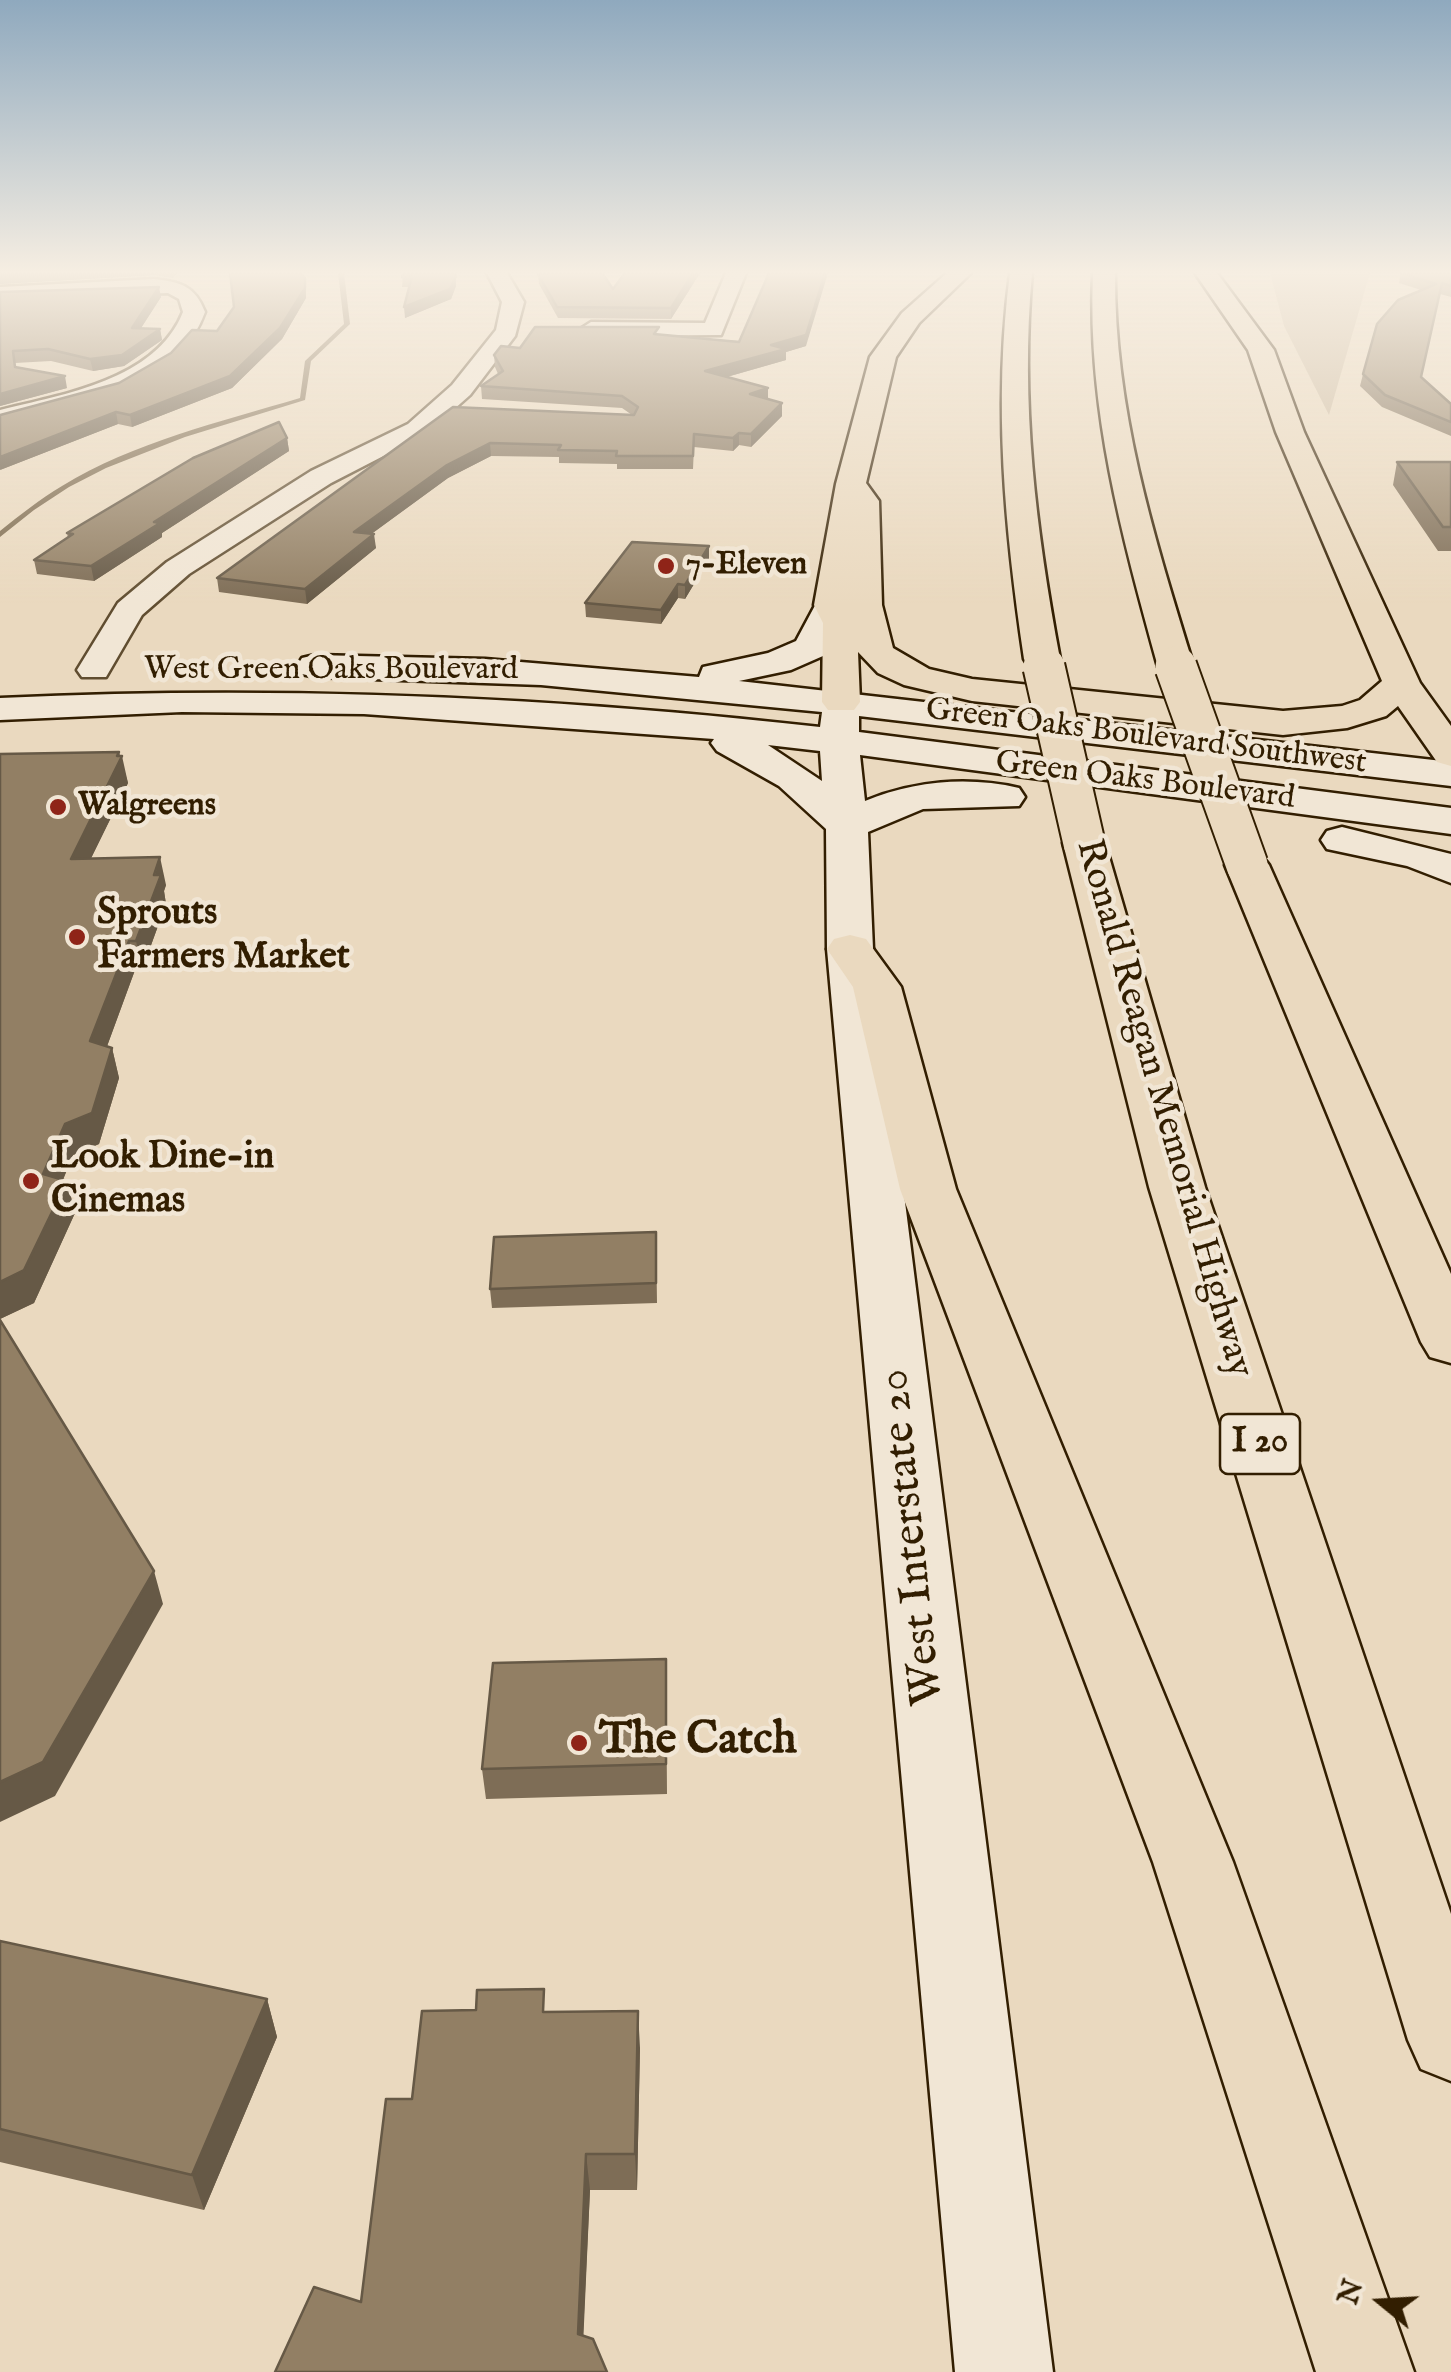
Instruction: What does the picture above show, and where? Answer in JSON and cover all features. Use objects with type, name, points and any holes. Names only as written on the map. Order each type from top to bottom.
[{"type":"highway","points":[[840,723],[840,623],[831,605],[852,484],[877,384]]},
{"type":"highway","name":"Ronald Reagan Memorial Highway","points":[[1011,384],[1015,470],[1042,659],[1084,843],[1177,1187],[1451,2040]]},
{"type":"highway","points":[[1110,384],[1122,462],[1176,667],[1248,865],[1451,1342]]},
{"type":"highway","points":[[1273,384],[1290,432],[1402,684],[1451,754]]},
{"type":"highway","points":[[852,484],[864,501],[865,605],[876,652],[917,677],[972,690],[1283,723],[1347,717],[1373,708],[1402,684]]},
{"type":"highway","points":[[850,949],[878,987],[928,1189],[1193,1862],[1365,2372]]},
{"type":"main road","points":[[592,678],[694,677],[778,662],[810,648],[831,605]]},
{"type":"main road","name":"West Green Oaks Boulevard","points":[[0,708],[173,698],[311,682],[408,665],[592,678],[840,723]]},
{"type":"main road","name":"West Green Oaks Boulevard","points":[[0,678],[94,670],[311,682],[620,719],[840,723]]},
{"type":"main road","points":[[1402,684],[1451,721]]},
{"type":"main road","points":[[620,719],[715,737],[762,754],[799,780],[847,826],[907,797],[967,792],[1344,840],[1420,856],[1451,870]]},
{"type":"main road","name":"Green Oaks Boulevard Southwest","points":[[840,723],[1451,774]]},
{"type":"main road","name":"Green Oaks Boulevard","points":[[840,723],[1451,820]]},
{"type":"main road","name":"West Interstate 20","points":[[840,723],[850,949],[1004,2372]]},
{"type":"street","points":[[0,417],[113,384]]},
{"type":"street","points":[[94,670],[128,610],[178,568],[321,477],[417,429],[467,384]]},
{"type":"street","points":[[442,407],[482,410]]},
{"type":"shaded area","points":[[1313,384],[1338,384],[1329,415]]},
{"type":"building","points":[[0,384],[37,384],[0,394]]},
{"type":"building","points":[[116,384],[210,384],[130,415],[116,412],[0,457],[0,415]]},
{"type":"building","points":[[752,384],[768,388],[750,394],[782,403],[751,434],[739,433],[733,438],[694,434],[693,456],[616,456],[617,451],[558,450],[561,445],[490,443],[447,465],[354,532],[374,534],[305,589],[217,578],[453,407],[634,415],[638,407],[622,396],[481,386]]},
{"type":"building","points":[[1373,384],[1428,384],[1451,404],[1451,422],[1385,395]]},
{"type":"building","points":[[279,422],[287,438],[91,566],[34,560],[73,534],[67,533],[193,458]]},
{"type":"building","points":[[1397,462],[1451,462],[1451,527],[1443,527]]},
{"type":"building","points":[[632,542],[709,546],[685,585],[678,584],[661,610],[585,603]]},
{"type":"building","points":[[119,752],[117,756],[122,756],[71,859],[160,857],[154,875],[161,875],[136,941],[129,941],[90,1041],[112,1048],[92,1113],[65,1124],[43,1174],[67,1181],[24,1270],[0,1282],[0,754]]},
{"type":"building","points":[[656,1232],[656,1283],[490,1289],[494,1237]]},
{"type":"building","points":[[0,1320],[154,1571],[43,1762],[0,1782]]},
{"type":"building","name":"The Catch","points":[[666,1659],[666,1764],[482,1769],[493,1663]]},
{"type":"building","points":[[0,1941],[267,1999],[192,2175],[0,2129]]},
{"type":"building","points":[[544,1989],[543,2012],[638,2011],[635,2154],[586,2154],[578,2334],[593,2339],[607,2372],[275,2372],[314,2287],[361,2302],[386,2099],[412,2099],[422,2011],[476,2010],[477,1990]]},
{"type":"waterway","points":[[0,535],[32,508],[104,466],[183,436],[303,399],[305,384]]},
{"type":"place","name":"7-Eleven","points":[[666,566]]},
{"type":"place","name":"Walgreens","points":[[58,807]]},
{"type":"place","name":"Sprouts Farmers Market","points":[[77,937]]},
{"type":"place","name":"Look Dine-in Cinemas","points":[[31,1181]]},
{"type":"place","name":"The Catch","points":[[579,1743]]}]
